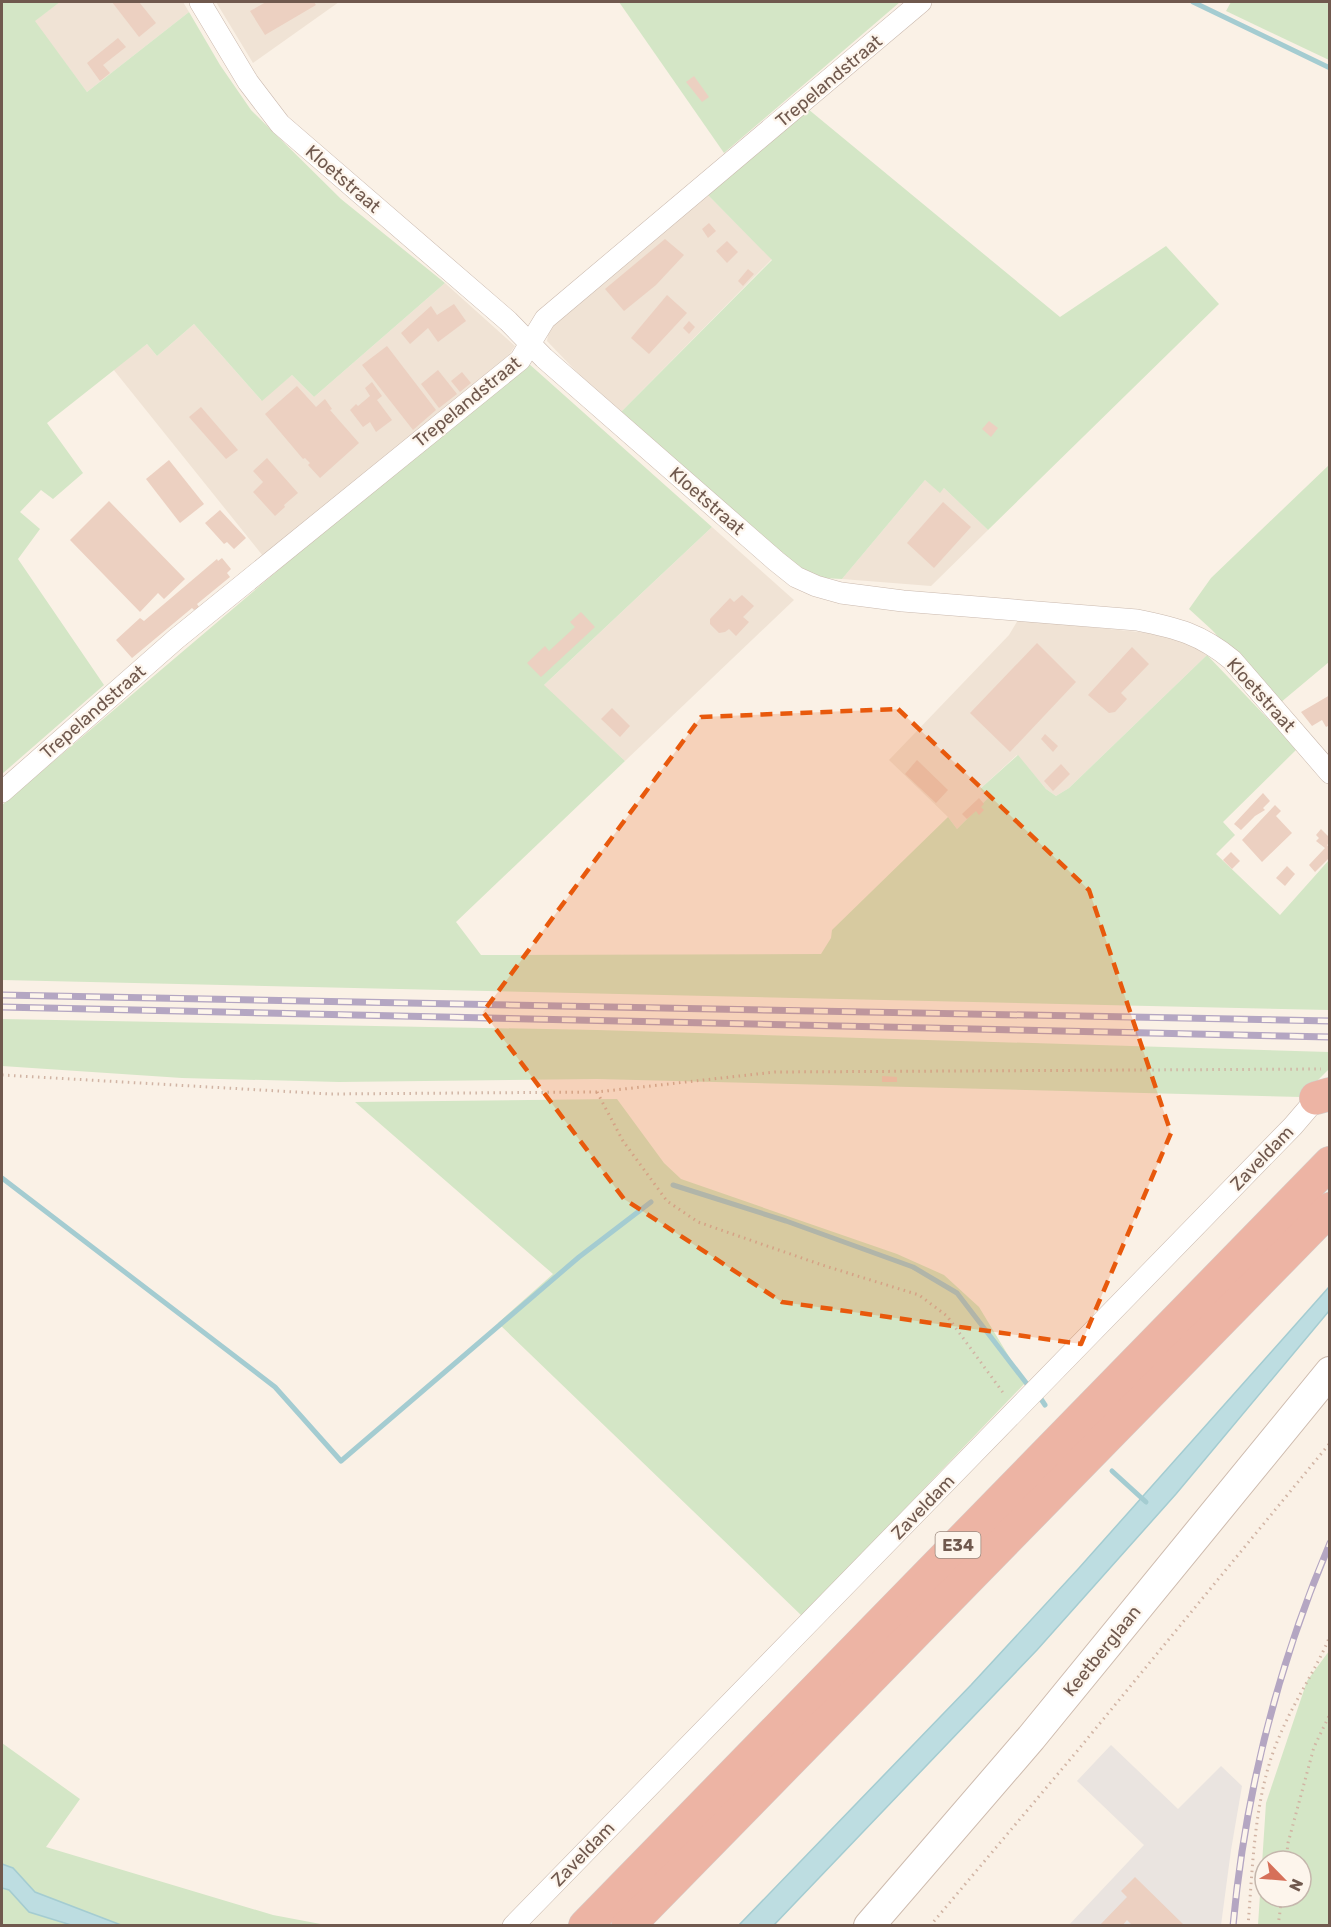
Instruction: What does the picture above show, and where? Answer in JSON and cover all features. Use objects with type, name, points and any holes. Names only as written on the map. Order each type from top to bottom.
[{"type":"highway","name":"E34","points":[[585,1926],[1329,1163]]},
{"type":"highway","name":"E34","points":[[628,1926],[1329,1209]]},
{"type":"main road","name":"Keetberglaan","points":[[869,1926],[1031,1738],[1329,1372]]},
{"type":"main road","name":"Keetberglaan","points":[[892,1926],[944,1868],[1329,1399]]},
{"type":"street","name":"Kloetstraat","points":[[200,2],[248,82],[280,124],[508,321],[530,344],[796,577],[841,593],[903,601],[1137,621],[1167,626],[1198,636],[1233,660],[1329,773]]},
{"type":"street","name":"Trepelandstraat","points":[[2,792],[176,639],[520,360],[545,319],[921,2]]},
{"type":"street","name":"Zaveldam","points":[[513,1926],[1293,1126],[1321,1086]]},
{"type":"path","points":[[2,1075],[330,1094],[597,1092],[775,1072],[1321,1086]]},
{"type":"path","points":[[597,1092],[623,1141],[667,1201],[698,1222],[822,1265],[919,1295],[947,1316],[1016,1411]]},
{"type":"path","points":[[930,1926],[1078,1750],[1329,1443]]},
{"type":"path","points":[[1248,1926],[1255,1832],[1270,1763],[1279,1736],[1329,1636]]},
{"type":"path","points":[[1287,1849],[1314,1747],[1329,1714]]},
{"type":"path","points":[[1278,1926],[1280,1909]]},
{"type":"highlighted area","points":[[898,709],[1089,890],[1171,1133],[1081,1344],[782,1302],[624,1199],[483,1012],[701,717]]},
{"type":"shaded area","points":[[60,2],[183,2],[189,12],[87,92],[34,21]]},
{"type":"shaded area","points":[[216,2],[339,2],[253,63]]},
{"type":"shaded area","points":[[705,192],[772,259],[618,415],[547,341],[548,335],[556,321]]},
{"type":"shaded area","points":[[445,283],[515,346],[506,359],[263,556],[113,369],[147,344],[157,356],[194,324],[261,400],[292,375],[314,397]]},
{"type":"shaded area","points":[[925,480],[940,492],[944,488],[988,530],[931,586],[842,579]]},
{"type":"shaded area","points":[[712,527],[794,600],[625,761],[543,686]]},
{"type":"shaded area","points":[[1018,620],[1159,634],[1184,641],[1207,655],[1069,788],[1056,796],[1046,789],[1017,755],[980,789],[988,798],[957,829],[948,817],[889,760],[1009,635]]},
{"type":"shaded area","points":[[1111,1745],[1178,1809],[1221,1766],[1242,1786],[1221,1925],[1068,1926],[1144,1845],[1077,1781]]},
{"type":"green space","points":[[2,2],[60,2],[35,21],[87,92],[189,12],[220,65],[251,110],[341,199],[445,283],[314,397],[292,375],[262,401],[194,324],[157,356],[147,344],[47,423],[83,473],[53,499],[41,490],[20,512],[40,529],[18,559],[104,685],[2,774]]},
{"type":"green space","points":[[619,2],[900,2],[724,153]]},
{"type":"green space","points":[[1231,2],[1329,2],[1329,60],[1226,11]]},
{"type":"green space","points":[[808,109],[1060,317],[1166,246],[1219,304],[988,530],[944,488],[940,493],[925,480],[842,579],[810,575],[778,555],[618,415],[772,260],[705,192]]},
{"type":"green space","points":[[528,363],[712,527],[544,685],[625,761],[456,922],[481,955],[821,954],[831,938],[832,930],[948,817],[957,829],[988,798],[980,789],[1018,755],[1046,789],[1056,796],[1069,788],[1207,655],[1297,749],[1223,822],[1235,835],[1216,854],[1280,915],[1329,860],[1329,1010],[2,980],[2,805],[355,505]]},
{"type":"green space","points":[[1329,465],[1329,662],[1280,703],[1212,630],[1189,609],[1211,578]]},
{"type":"green space","points":[[2,1019],[597,1030],[1329,1052],[1330,1068],[1301,1097],[597,1079],[339,1082],[182,1078],[2,1066]]},
{"type":"green space","points":[[617,1099],[664,1163],[681,1179],[897,1254],[944,1275],[979,1307],[1025,1383],[802,1616],[498,1323],[553,1274],[355,1102]]},
{"type":"green space","points":[[1329,1651],[1329,1925],[1258,1925],[1259,1909],[1313,1909],[1313,1849],[1263,1849],[1266,1803],[1307,1681]]},
{"type":"green space","points":[[2,1743],[80,1799],[46,1847],[273,1915],[326,1925],[2,1925]]},
{"type":"water","points":[[1329,1287],[1329,1311],[1176,1494],[1037,1650],[774,1925],[739,1925],[971,1685],[1079,1568]]},
{"type":"water","points":[[2,1864],[13,1868],[35,1892],[121,1925],[71,1925],[29,1912],[9,1890],[2,1888]]},
{"type":"building","points":[[112,2],[139,2],[156,23],[139,37]]},
{"type":"building","points":[[266,2],[314,2],[316,5],[265,35],[250,11]]},
{"type":"building","points":[[118,38],[126,47],[103,65],[110,73],[100,81],[87,63]]},
{"type":"building","points":[[694,76],[709,97],[702,102],[686,82]]},
{"type":"building","points":[[709,223],[716,231],[708,238],[702,229]]},
{"type":"building","points":[[665,239],[684,255],[656,285],[624,311],[605,289]]},
{"type":"building","points":[[727,241],[738,252],[727,263],[716,251]]},
{"type":"building","points":[[748,269],[754,274],[743,286],[738,281]]},
{"type":"building","points":[[667,295],[687,313],[649,354],[631,338]]},
{"type":"building","points":[[454,304],[466,321],[438,342],[428,328],[410,344],[401,333],[431,306],[437,315]]},
{"type":"building","points":[[689,321],[695,327],[689,334],[683,328]]},
{"type":"building","points":[[387,346],[436,410],[413,430],[362,365]]},
{"type":"building","points":[[438,370],[457,394],[439,408],[421,384]]},
{"type":"building","points":[[462,372],[471,383],[460,392],[451,381]]},
{"type":"building","points":[[372,382],[382,396],[377,400],[392,420],[376,432],[370,422],[363,427],[350,410],[370,396],[365,388]]},
{"type":"building","points":[[297,386],[316,407],[325,399],[332,409],[330,410],[359,443],[320,478],[308,465],[310,463],[305,458],[303,459],[265,414]]},
{"type":"building","points":[[201,407],[238,450],[226,459],[189,417]]},
{"type":"building","points":[[989,421],[998,428],[991,437],[982,429]]},
{"type":"building","points":[[267,458],[298,493],[275,516],[253,492],[263,482],[253,471]]},
{"type":"building","points":[[169,460],[204,504],[180,523],[146,479]]},
{"type":"building","points":[[109,501],[185,579],[164,599],[158,593],[140,612],[70,540]]},
{"type":"building","points":[[943,502],[971,527],[934,568],[907,543]]},
{"type":"building","points":[[220,510],[246,538],[234,549],[227,542],[224,544],[205,523]]},
{"type":"building","points":[[222,558],[231,569],[227,573],[230,577],[197,604],[199,607],[194,610],[192,608],[132,658],[116,640],[140,618],[144,621],[217,559],[218,561]]},
{"type":"building","points":[[742,595],[754,606],[743,617],[749,622],[736,636],[729,629],[719,633],[710,624],[710,619],[730,598],[734,602]]},
{"type":"building","points":[[581,612],[595,627],[541,677],[527,663],[545,646],[549,651],[575,627],[570,622]]},
{"type":"building","points":[[1037,643],[1076,682],[1010,752],[970,713]]},
{"type":"building","points":[[1132,647],[1149,664],[1121,693],[1127,699],[1115,712],[1109,713],[1088,695]]},
{"type":"building","points":[[1330,695],[1330,725],[1326,727],[1322,720],[1312,726],[1301,712]]},
{"type":"building","points":[[612,708],[630,726],[620,737],[601,719]]},
{"type":"building","points":[[1045,734],[1058,746],[1053,752],[1041,739]]},
{"type":"building","points":[[917,760],[948,790],[936,803],[905,774]]},
{"type":"building","points":[[1061,764],[1070,774],[1053,791],[1044,781]]},
{"type":"building","points":[[1263,793],[1270,801],[1263,808],[1265,810],[1241,830],[1234,824]]},
{"type":"building","points":[[979,798],[984,804],[981,807],[984,810],[979,815],[976,811],[967,819],[962,814]]},
{"type":"building","points":[[1275,805],[1281,811],[1276,816],[1292,833],[1262,862],[1242,840]]},
{"type":"building","points":[[1321,829],[1330,838],[1330,843],[1327,845],[1330,848],[1330,857],[1315,872],[1309,865],[1325,848],[1316,841],[1319,838],[1316,835]]},
{"type":"building","points":[[1231,852],[1240,861],[1232,869],[1223,860]]},
{"type":"building","points":[[1287,866],[1295,874],[1285,886],[1276,878]]},
{"type":"building","points":[[882,1076],[897,1077],[897,1082],[882,1082]]},
{"type":"building","points":[[1135,1877],[1185,1926],[1133,1926],[1127,1920],[1122,1926],[1099,1926],[1127,1897],[1121,1891]]},
{"type":"waterway","points":[[1193,2],[1330,68]]},
{"type":"waterway","points":[[2,1178],[275,1387],[341,1461],[579,1257],[651,1202]]},
{"type":"waterway","points":[[673,1185],[786,1221],[913,1267],[957,1293],[1027,1384]]},
{"type":"waterway","points":[[1041,1399],[1045,1405]]},
{"type":"waterway","points":[[1112,1471],[1146,1502]]},
{"type":"railway","points":[[2,995],[1330,1021]]},
{"type":"railway","points":[[2,1007],[1330,1037]]},
{"type":"railway","points":[[1233,1926],[1246,1828],[1266,1731],[1295,1636],[1330,1543]]}]
